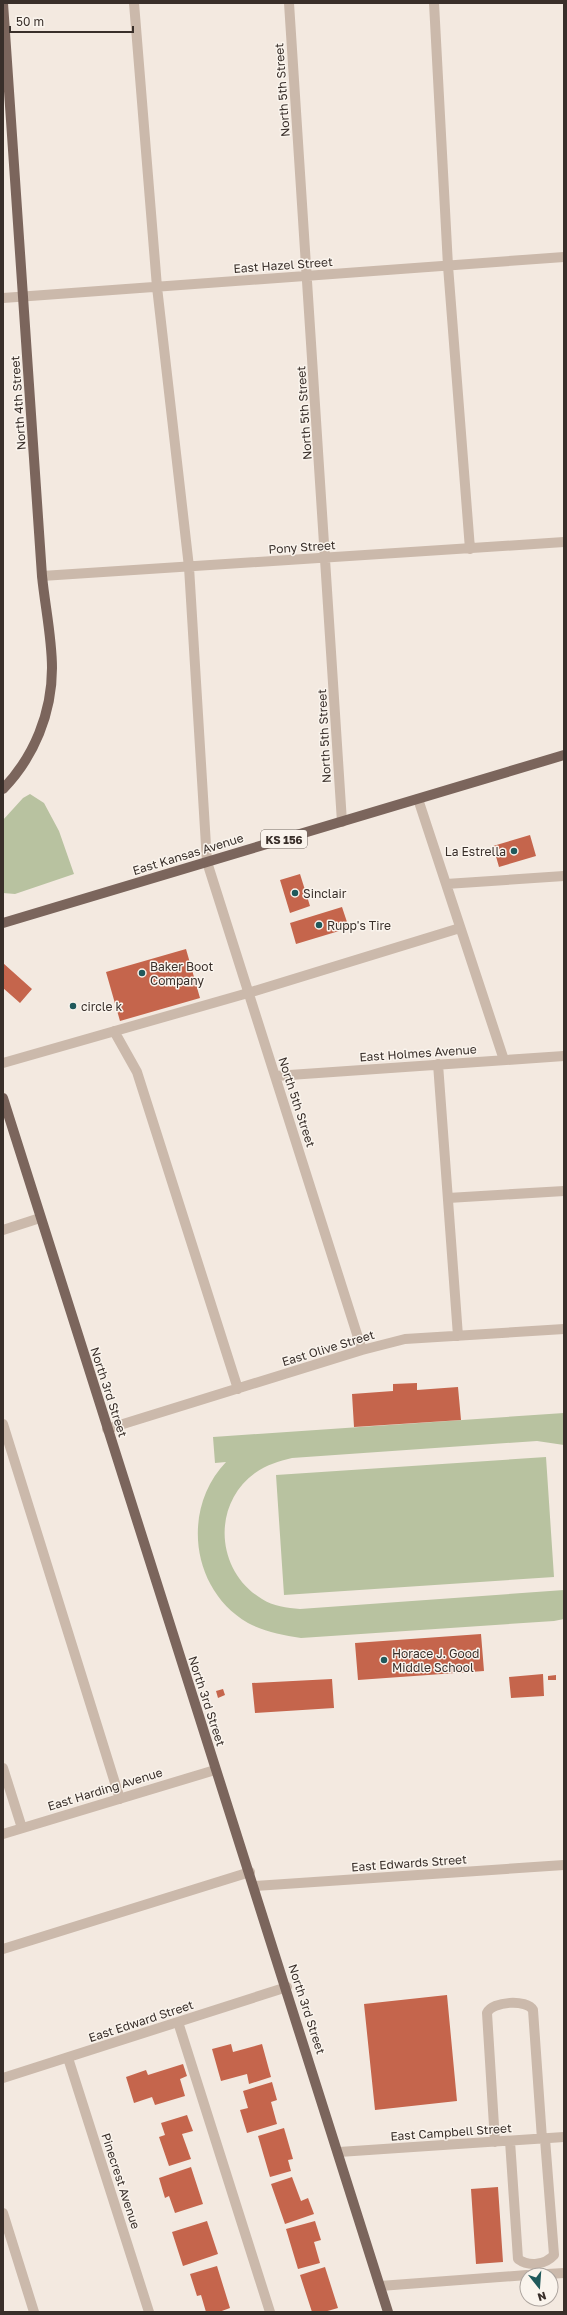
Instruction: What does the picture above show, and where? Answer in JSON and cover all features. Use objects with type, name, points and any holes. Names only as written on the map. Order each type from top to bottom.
[{"type":"main road","name":"North 4th Street","points":[[3,789],[35,746],[48,708],[52,668],[42,576],[4,3]]},
{"type":"main road","name":"East Kansas Avenue","points":[[3,923],[564,755]]},
{"type":"main road","name":"North 3rd Street","points":[[3,1098],[215,1770],[255,1886],[388,2312]]},
{"type":"street","name":"North 5th Street","points":[[134,3],[157,287],[189,567],[207,862],[362,1350]]},
{"type":"street","name":"North 5th Street","points":[[289,3],[308,276],[342,822]]},
{"type":"street","points":[[434,3],[448,266],[470,549]]},
{"type":"street","name":"East Hazel Street","points":[[3,298],[564,257]]},
{"type":"street","name":"Pony Street","points":[[42,576],[564,542]]},
{"type":"street","points":[[418,799],[504,1060]]},
{"type":"street","points":[[446,884],[564,876]]},
{"type":"street","points":[[3,1063],[248,993],[460,928]]},
{"type":"street","points":[[114,1031],[137,1072],[238,1389]]},
{"type":"street","name":"East Holmes Avenue","points":[[275,1076],[564,1056]]},
{"type":"street","points":[[438,1064],[458,1336]]},
{"type":"street","points":[[448,1198],[564,1191]]},
{"type":"street","points":[[3,1230],[40,1218]]},
{"type":"street","name":"East Olive Street","points":[[107,1430],[362,1350],[405,1340],[564,1329]]},
{"type":"street","points":[[3,1424],[120,1799]]},
{"type":"street","points":[[3,1768],[22,1828]]},
{"type":"street","name":"East Harding Avenue","points":[[3,1834],[215,1770]]},
{"type":"street","name":"East Edwards Street","points":[[255,1886],[564,1865]]},
{"type":"street","points":[[3,1949],[250,1872]]},
{"type":"street","name":"East Edward Street","points":[[3,2078],[287,1987]]},
{"type":"street","points":[[495,2142],[487,2013],[489,2008],[495,2004],[524,2003],[531,2006],[533,2010],[554,2255],[543,2263],[528,2264],[518,2259],[510,2141]]},
{"type":"street","points":[[178,2022],[270,2312]]},
{"type":"street","name":"Pinecrest Avenue","points":[[68,2058],[148,2312]]},
{"type":"street","name":"East Campbell Street","points":[[339,2152],[564,2137]]},
{"type":"street","points":[[3,2213],[34,2312]]},
{"type":"street","points":[[380,2286],[519,2276]]},
{"type":"green space","points":[[30,794],[44,803],[59,831],[74,874],[15,894],[3,893],[3,820],[23,798]]},
{"type":"green space","points":[[564,1413],[564,1445],[537,1441],[292,1458],[282,1460],[255,1473],[241,1486],[231,1502],[226,1520],[225,1538],[228,1556],[235,1572],[247,1587],[262,1599],[280,1606],[300,1609],[564,1590],[564,1619],[554,1621],[301,1638],[267,1631],[248,1623],[229,1609],[214,1591],[204,1570],[199,1548],[198,1525],[202,1502],[212,1481],[226,1462],[215,1463],[213,1437]]},
{"type":"green space","points":[[546,1457],[554,1577],[284,1595],[276,1475]]},
{"type":"building","name":"La Estrella","points":[[530,835],[536,856],[499,867],[493,846]]},
{"type":"building","name":"Sinclair","points":[[300,874],[310,906],[290,913],[280,880]]},
{"type":"building","name":"Rupp's Tire","points":[[342,907],[349,928],[296,944],[290,923]]},
{"type":"building","points":[[186,949],[200,998],[120,1021],[106,972]]},
{"type":"building","points":[[3,963],[32,989],[20,1003],[3,988]]},
{"type":"building","points":[[417,1383],[417,1390],[458,1387],[461,1420],[354,1427],[352,1394],[393,1391],[393,1384]]},
{"type":"building","points":[[481,1634],[484,1671],[358,1680],[355,1643]]},
{"type":"building","points":[[543,1674],[544,1696],[511,1698],[509,1677]]},
{"type":"building","points":[[556,1675],[556,1680],[548,1680],[548,1676]]},
{"type":"building","points":[[332,1679],[334,1708],[255,1713],[252,1683]]},
{"type":"building","points":[[223,1689],[225,1695],[218,1698],[216,1691]]},
{"type":"building","points":[[447,1995],[457,2101],[375,2110],[364,2004]]},
{"type":"building","points":[[231,2044],[233,2052],[262,2044],[271,2077],[249,2084],[247,2074],[221,2081],[212,2049]]},
{"type":"building","points":[[183,2064],[187,2076],[180,2079],[185,2096],[155,2105],[152,2097],[134,2103],[126,2077],[146,2070],[148,2075]]},
{"type":"building","points":[[272,2082],[277,2100],[271,2102],[277,2124],[247,2133],[240,2110],[248,2108],[243,2091]]},
{"type":"building","points":[[187,2115],[193,2131],[182,2134],[191,2159],[169,2166],[159,2137],[165,2135],[161,2123]]},
{"type":"building","points":[[284,2128],[293,2159],[288,2160],[291,2171],[270,2177],[258,2136]]},
{"type":"building","points":[[191,2167],[203,2204],[175,2213],[169,2196],[165,2198],[159,2178]]},
{"type":"building","points":[[292,2177],[301,2201],[308,2198],[314,2214],[285,2224],[271,2184]]},
{"type":"building","points":[[498,2187],[503,2262],[476,2264],[471,2189]]},
{"type":"building","points":[[207,2221],[218,2254],[183,2266],[172,2232]]},
{"type":"building","points":[[315,2221],[321,2240],[314,2242],[320,2263],[298,2269],[286,2229]]},
{"type":"building","points":[[217,2266],[230,2308],[219,2312],[206,2312],[201,2295],[197,2296],[190,2274]]},
{"type":"building","points":[[325,2267],[338,2308],[324,2312],[312,2312],[300,2275]]},
{"type":"place","name":"La Estrella","points":[[514,851]]},
{"type":"place","name":"Sinclair","points":[[295,893]]},
{"type":"place","name":"Rupp's Tire","points":[[319,925]]},
{"type":"place","name":"Baker Boot Company","points":[[142,973]]},
{"type":"place","name":"circle k","points":[[73,1006]]},
{"type":"place","name":"Horace J. Good Middle School","points":[[384,1660]]}]
